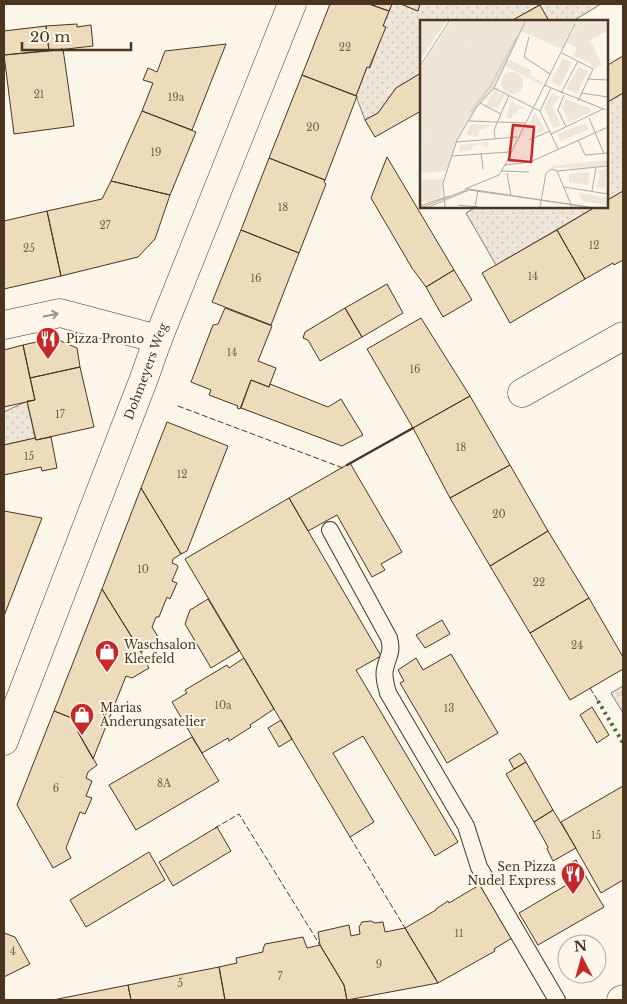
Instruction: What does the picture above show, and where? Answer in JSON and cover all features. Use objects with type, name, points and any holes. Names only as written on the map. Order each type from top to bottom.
[{"type":"street","name":"Dohmeyers Weg","points":[[4,741],[158,339],[292,4]]},
{"type":"street","points":[[4,325],[60,313],[158,339]]},
{"type":"street","points":[[522,393],[623,336]]},
{"type":"lane","points":[[330,530],[389,638],[392,648],[384,670],[384,681],[388,693],[466,826],[480,867],[557,1000]]},
{"type":"green space","points":[[392,4],[401,4],[417,11],[420,4],[601,4],[575,20],[548,20],[539,5],[513,20],[420,20],[420,74],[396,88],[378,113],[365,120],[356,96],[367,67],[370,68],[385,27],[383,26]]},
{"type":"green space","points":[[623,93],[623,191],[607,200],[607,102]]},
{"type":"green space","points":[[475,208],[594,208],[496,265],[466,213]]},
{"type":"green space","points":[[27,401],[35,438],[4,445],[4,412]]},
{"type":"green space","points":[[623,686],[623,713],[611,693]]},
{"type":"building","points":[[330,4],[369,4],[389,11],[383,26],[386,27],[356,96],[302,75]]},
{"type":"building","points":[[369,4],[392,4],[389,11]]},
{"type":"building","points":[[401,4],[420,4],[418,11]]},
{"type":"building","points":[[540,5],[548,20],[513,20]]},
{"type":"building","points":[[77,24],[77,27],[91,25],[93,46],[49,51],[46,26]]},
{"type":"building","points":[[46,26],[49,51],[4,55],[4,31]]},
{"type":"building","points":[[226,44],[192,130],[142,111],[153,83],[143,80],[148,68],[157,72],[165,51]]},
{"type":"building","points":[[63,49],[74,126],[14,134],[4,55]]},
{"type":"building","points":[[623,56],[623,93],[607,102],[607,65]]},
{"type":"building","points":[[420,74],[420,112],[375,137],[365,120],[378,113],[396,88]]},
{"type":"building","points":[[302,75],[357,96],[325,180],[269,158]]},
{"type":"building","points":[[142,111],[196,132],[170,195],[111,181]]},
{"type":"building","points":[[387,157],[454,270],[426,287],[412,268],[371,198]]},
{"type":"building","points":[[269,158],[325,180],[326,184],[299,253],[241,230]]},
{"type":"building","points":[[111,181],[170,195],[155,239],[138,257],[61,276],[47,211],[102,199]]},
{"type":"building","points":[[623,191],[623,260],[614,265],[613,263],[585,279],[557,230],[594,208],[607,208],[607,200]]},
{"type":"building","points":[[47,211],[61,276],[4,289],[4,221]]},
{"type":"building","points":[[241,230],[299,253],[271,325],[212,302]]},
{"type":"building","points":[[557,230],[585,279],[510,323],[482,273]]},
{"type":"building","points":[[454,270],[472,300],[443,317],[426,287]]},
{"type":"building","points":[[387,284],[403,313],[362,337],[345,308]]},
{"type":"building","points":[[225,308],[272,326],[258,361],[276,368],[269,387],[251,380],[240,409],[237,408],[238,406],[209,395],[211,390],[191,382],[213,325],[218,324]]},
{"type":"building","points":[[345,308],[362,337],[320,361],[308,340],[303,338],[305,332]]},
{"type":"building","points":[[421,318],[470,396],[413,428],[367,349]]},
{"type":"building","points":[[54,338],[77,348],[80,367],[30,378],[23,345]]},
{"type":"building","points":[[23,345],[35,400],[4,407],[4,350]]},
{"type":"building","points":[[80,367],[94,427],[36,440],[27,401],[35,400],[30,378]]},
{"type":"building","points":[[251,380],[269,387],[270,384],[328,407],[341,399],[363,435],[342,446],[241,408]]},
{"type":"building","points":[[470,396],[510,465],[450,498],[413,428]]},
{"type":"building","points":[[167,422],[228,446],[187,551],[181,554],[141,488]]},
{"type":"building","points":[[51,437],[57,468],[42,471],[41,467],[4,475],[4,445],[35,438],[36,440]]},
{"type":"building","points":[[350,463],[402,552],[381,564],[385,570],[372,577],[337,515],[308,531],[289,498]]},
{"type":"building","points":[[510,465],[548,531],[490,566],[450,498]]},
{"type":"building","points":[[141,488],[181,554],[173,559],[172,563],[178,567],[172,581],[177,583],[170,599],[167,597],[159,617],[156,617],[152,627],[160,640],[141,652],[102,589]]},
{"type":"building","points":[[289,498],[381,656],[356,670],[458,842],[435,856],[363,736],[333,753],[374,822],[350,837],[185,559]]},
{"type":"building","points":[[4,511],[42,518],[4,616]]},
{"type":"building","points":[[548,531],[589,598],[530,633],[490,566]]},
{"type":"building","points":[[102,589],[149,668],[132,678],[126,676],[93,759],[78,732],[82,722],[54,711]]},
{"type":"building","points":[[589,598],[623,657],[623,669],[570,700],[530,633]]},
{"type":"building","points":[[208,599],[239,651],[211,668],[185,624],[190,610]]},
{"type":"building","points":[[442,620],[450,634],[425,648],[416,635]]},
{"type":"building","points":[[451,654],[498,733],[447,763],[400,683],[404,681],[398,670],[416,658],[423,670]]},
{"type":"building","points":[[244,658],[274,709],[229,741],[228,738],[202,753],[172,702],[187,693],[185,690],[227,665],[229,668]]},
{"type":"building","points":[[592,707],[609,735],[597,743],[580,715]]},
{"type":"building","points":[[54,711],[82,722],[78,732],[97,765],[88,772],[86,778],[92,781],[86,796],[92,798],[85,814],[80,812],[66,848],[71,858],[53,868],[17,805]]},
{"type":"building","points":[[281,720],[292,739],[279,747],[268,728]]},
{"type":"building","points":[[192,737],[219,781],[136,830],[109,785]]},
{"type":"building","points":[[520,753],[526,762],[514,769],[509,760]]},
{"type":"building","points":[[526,762],[553,810],[534,822],[506,774]]},
{"type":"building","points":[[623,786],[623,880],[601,893],[561,822]]},
{"type":"building","points":[[553,810],[576,848],[553,861],[547,849],[548,847],[534,822]]},
{"type":"building","points":[[217,827],[231,851],[173,886],[159,862]]},
{"type":"building","points":[[149,852],[165,880],[86,927],[70,900]]},
{"type":"building","name":"Sen Pizza Nudel Express","points":[[576,860],[604,907],[538,945],[519,913],[570,883],[562,868]]},
{"type":"building","points":[[481,884],[512,938],[494,949],[495,951],[438,983],[405,928],[448,901],[449,903]]},
{"type":"building","points":[[371,921],[375,923],[383,922],[385,932],[405,928],[438,983],[347,1000],[344,985],[320,945],[318,932],[349,925],[351,936],[360,934],[359,927],[362,922]]},
{"type":"building","points":[[4,933],[15,937],[30,964],[4,977]]},
{"type":"building","points":[[303,937],[307,948],[320,945],[344,985],[347,1000],[225,1000],[219,967],[237,963],[236,958],[263,952],[265,944]]},
{"type":"building","points":[[219,967],[225,1000],[131,1000],[128,985]]},
{"type":"building","points":[[128,985],[131,1000],[53,1000]]},
{"type":"hedge","points":[[598,701],[623,743]]},
{"type":"fence","points":[[178,406],[343,468]]},
{"type":"fence","points":[[590,688],[598,701]]},
{"type":"fence","points":[[215,828],[239,814],[320,945]]},
{"type":"fence","points":[[350,837],[405,928]]},
{"type":"wall","points":[[347,465],[413,428]]},
{"type":"place","name":"Pizza Pronto","points":[[48,360]]},
{"type":"place","name":"Waschsalon Kleefeld","points":[[107,673]]},
{"type":"place","name":"Marias Änderungsatelier","points":[[82,736]]},
{"type":"place","name":"Sen Pizza Nudel Express","points":[[573,895]]}]
